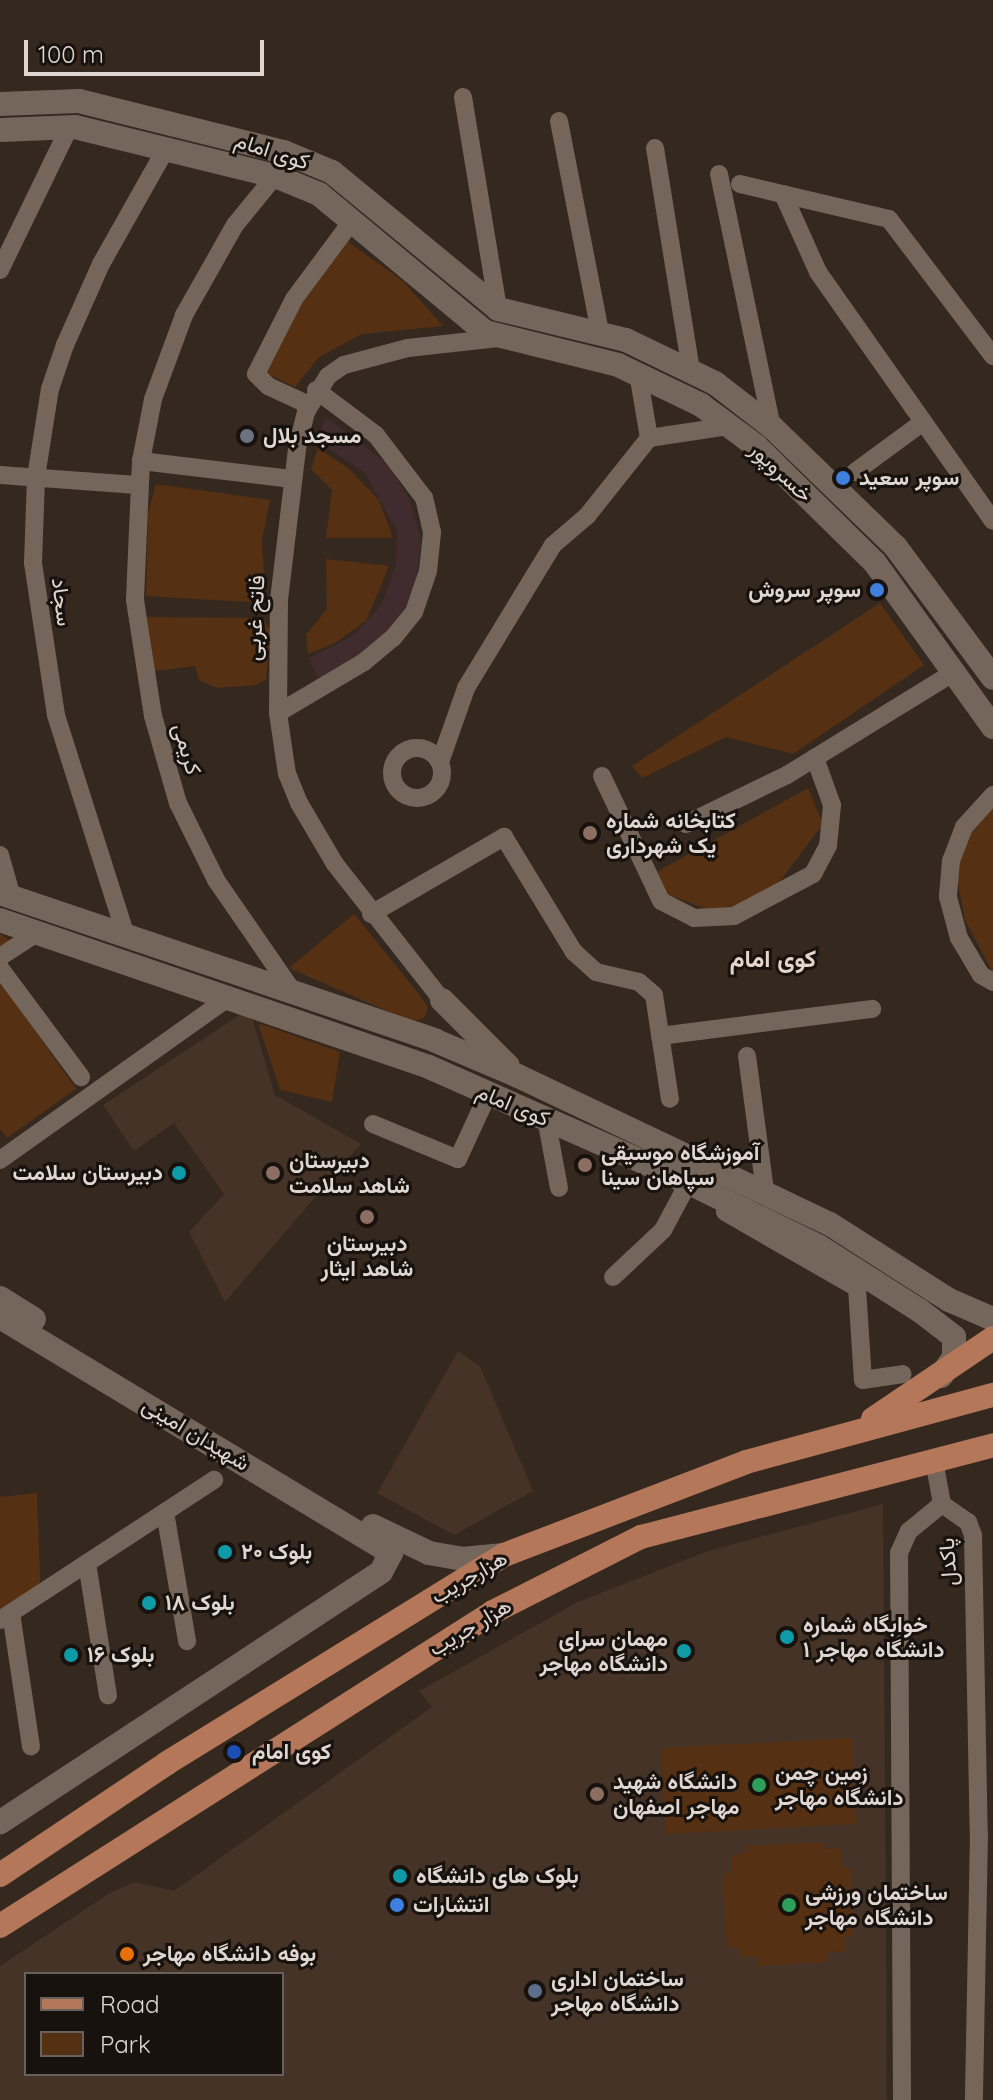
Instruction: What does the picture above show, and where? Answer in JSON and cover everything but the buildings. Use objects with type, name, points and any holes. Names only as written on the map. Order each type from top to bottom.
[{"type":"main road","points":[[847,1434],[940,1377],[993,1338]]},
{"type":"main road","name":"هزارجریب","points":[[0,1875],[94,1812],[504,1555],[746,1462],[993,1395]]},
{"type":"main road","name":"هزار جریب","points":[[0,1926],[493,1612],[641,1537],[993,1445]]},
{"type":"main road","points":[[94,1812],[95,1837],[114,1851]]},
{"type":"main road","points":[[46,1844],[63,1856],[65,1883]]},
{"type":"street","points":[[312,397],[328,376],[357,361],[487,332],[494,306],[463,97]]},
{"type":"street","name":"کوی امام","points":[[0,104],[79,101],[284,152],[332,172],[494,306]]},
{"type":"street","points":[[559,121],[600,332]]},
{"type":"street","points":[[0,270],[70,126]]},
{"type":"street","name":"کوی امام","points":[[0,130],[70,126],[167,147],[275,176],[319,194],[487,332]]},
{"type":"street","name":"سجاد","points":[[126,936],[56,715],[33,563],[36,477],[50,389],[65,345],[101,264],[167,147]]},
{"type":"street","points":[[655,148],[691,370]]},
{"type":"street","points":[[719,174],[777,431],[764,454]]},
{"type":"street","points":[[275,176],[258,195],[207,270],[184,315],[153,399],[141,461],[292,479]]},
{"type":"street","points":[[740,184],[889,219],[993,356]]},
{"type":"street","points":[[783,194],[818,272],[993,521]]},
{"type":"street","points":[[804,242],[806,217],[813,210],[836,206]]},
{"type":"street","points":[[278,713],[364,662],[393,638],[414,612],[428,571],[432,532],[424,498],[376,435],[312,397],[268,386],[256,374],[301,287],[352,221]]},
{"type":"street","name":"خسروپور","points":[[494,306],[600,332],[691,370],[777,431],[895,546],[936,624],[956,671],[993,727]]},
{"type":"street","name":"خسروپور","points":[[487,332],[580,353],[638,373],[728,426],[764,454],[993,678]]},
{"type":"street","points":[[638,373],[649,438]]},
{"type":"street","name":"فاتح غربی","points":[[312,397],[292,479],[279,600],[278,713],[287,774],[299,803],[371,914],[439,998]]},
{"type":"street","points":[[855,472],[923,422]]},
{"type":"street","points":[[440,762],[466,688],[553,545],[587,516],[649,438],[728,426]]},
{"type":"street","name":"کریمی","points":[[141,461],[137,485],[135,600],[153,716],[178,803],[216,880],[294,993]]},
{"type":"street","points":[[0,475],[137,485]]},
{"type":"street","points":[[686,824],[815,758],[956,671]]},
{"type":"street","points":[[602,776],[661,901],[694,918],[734,916],[813,874],[828,846],[832,805],[815,758]]},
{"type":"street","points":[[993,795],[964,827],[951,861],[948,897],[959,938],[981,975],[993,982]]},
{"type":"street","points":[[371,914],[504,837],[574,952],[596,972],[639,982],[654,995],[670,1099]]},
{"type":"street","points":[[0,855],[6,895]]},
{"type":"street","name":"کوی امام","points":[[6,895],[420,1036],[518,1076],[765,1191],[899,1263],[949,1300],[993,1319]]},
{"type":"street","points":[[0,957],[49,937],[66,915]]},
{"type":"street","name":"کوی امام","points":[[0,920],[429,1067],[482,1093],[546,1118],[669,1179],[818,1246],[885,1285],[954,1337],[954,1357],[940,1377]]},
{"type":"street","points":[[0,968],[81,1077]]},
{"type":"street","points":[[2,1154],[228,998]]},
{"type":"street","points":[[420,1036],[437,1029],[439,998]]},
{"type":"street","points":[[439,998],[518,1076]]},
{"type":"street","points":[[660,1036],[872,1009]]},
{"type":"street","points":[[747,1056],[765,1191]]},
{"type":"street","points":[[373,1124],[458,1159],[482,1093],[488,1064]]},
{"type":"street","points":[[546,1118],[559,1188]]},
{"type":"street","points":[[613,1277],[663,1230],[669,1179],[857,1288],[863,1380],[903,1374]]},
{"type":"street","name":"شهیدان امینی","points":[[0,1298],[388,1543]]},
{"type":"street","points":[[934,1321],[950,1320],[954,1310],[949,1300]]},
{"type":"street","name":"شهیدان امینی","points":[[0,1317],[388,1543]]},
{"type":"street","points":[[934,1460],[942,1504]]},
{"type":"street","points":[[31,1747],[6,1616],[214,1480]]},
{"type":"street","name":"پاکدل","points":[[902,2100],[899,1553],[909,1531],[942,1504],[968,1522],[973,1535],[979,1834],[974,2100]]},
{"type":"street","points":[[165,1512],[187,1641]]},
{"type":"street","points":[[0,1822],[381,1572],[388,1543],[462,1559],[504,1555]]},
{"type":"street","points":[[87,1563],[108,1695]]},
{"type":"shaded area","points":[[326,417],[388,464],[411,502],[421,541],[415,586],[394,629],[342,668],[318,678],[309,658],[353,636],[381,606],[396,565],[397,531],[364,472],[317,441]]},
{"type":"shaded area","name":"دبیرستان شاهد سلامت","points":[[241,1014],[252,1017],[275,1095],[361,1144],[225,1302],[189,1232],[224,1194],[174,1123],[134,1151],[103,1105]]},
{"type":"shaded area","points":[[458,1351],[480,1366],[533,1491],[454,1535],[377,1493]]},
{"type":"shaded area","name":"دانشگاه شهید مهاجر اصفهان","points":[[883,1504],[887,2100],[0,2100],[0,1966],[108,1894],[134,1882],[174,1891],[432,1707],[419,1691],[578,1602],[708,1551]]},
{"type":"green space","points":[[344,239],[403,281],[443,326],[362,334],[319,357],[295,387],[260,370],[300,293]]},
{"type":"green space","points":[[318,448],[348,468],[379,500],[393,538],[326,538],[332,490],[311,469]]},
{"type":"green space","points":[[156,484],[270,500],[262,540],[266,603],[146,596],[148,513]]},
{"type":"green space","points":[[326,559],[389,566],[366,621],[335,643],[308,654],[306,635],[327,609]]},
{"type":"green space","points":[[880,603],[924,665],[793,754],[726,737],[642,778],[632,766]]},
{"type":"green space","points":[[147,617],[263,618],[271,631],[266,679],[257,685],[217,688],[199,680],[195,666],[155,671]]},
{"type":"green space","points":[[808,788],[823,824],[774,889],[716,913],[667,894],[651,875]]},
{"type":"green space","points":[[993,801],[993,973],[965,920],[958,883],[960,843]]},
{"type":"green space","points":[[354,914],[419,994],[428,1008],[424,1018],[412,1022],[289,968]]},
{"type":"green space","points":[[0,934],[15,944],[1,982],[76,1089],[7,1138],[0,1129]]},
{"type":"green space","points":[[258,1023],[340,1052],[332,1102],[280,1090]]},
{"type":"green space","points":[[37,1493],[41,1601],[0,1626],[0,1497]]},
{"type":"green space","name":"زمین چمن دانشگاه مهاجر","points":[[852,1738],[857,1824],[666,1834],[661,1748]]},
{"type":"green space","name":"ساختمان ورزشی دانشگاه مهاجر","points":[[824,1842],[824,1849],[840,1848],[842,1868],[851,1868],[854,1936],[845,1937],[846,1951],[828,1952],[828,1962],[758,1966],[757,1957],[739,1957],[738,1947],[727,1948],[723,1873],[732,1873],[731,1855],[745,1854],[745,1846]]},
{"type":"place","name":"مسجد بلال","points":[[247,436]]},
{"type":"place","name":"سوپر سعید","points":[[843,478]]},
{"type":"place","name":"سوپر سروش","points":[[877,590]]},
{"type":"place","name":"کتابخانه شماره یک شهرداری","points":[[590,833]]},
{"type":"place","name":"آموزشگاه موسیقی سپاهان سینا","points":[[585,1165]]},
{"type":"place","name":"دبیرستان سلامت","points":[[179,1173]]},
{"type":"place","name":"دبیرستان شاهد سلامت","points":[[273,1173]]},
{"type":"place","name":"دبیرستان شاهد ایثار","points":[[367,1217]]},
{"type":"place","name":"بلوک ۲۰","points":[[225,1552]]},
{"type":"place","name":"بلوک ۱۸","points":[[149,1603]]},
{"type":"place","name":"خوابگاه شماره ۱ دانشگاه مهاجر","points":[[787,1637]]},
{"type":"place","name":"مهمان سرای دانشگاه مهاجر","points":[[684,1651]]},
{"type":"place","name":"بلوک ۱۶","points":[[71,1655]]},
{"type":"place","name":"کوی امام","points":[[234,1752]]},
{"type":"place","name":"زمین چمن دانشگاه مهاجر","points":[[759,1785]]},
{"type":"place","name":"دانشگاه شهید مهاجر اصفهان","points":[[597,1794]]},
{"type":"place","name":"بلوک های دانشگاه","points":[[400,1876]]},
{"type":"place","name":"انتشارات","points":[[397,1905]]},
{"type":"place","name":"ساختمان ورزشی دانشگاه مهاجر","points":[[789,1905]]},
{"type":"place","name":"بوفه دانشگاه مهاجر","points":[[127,1954]]},
{"type":"place","name":"ساختمان اداری دانشگاه مهاجر","points":[[535,1991]]},
{"type":"district","name":"کوی امام","points":[[773,959]]}]
